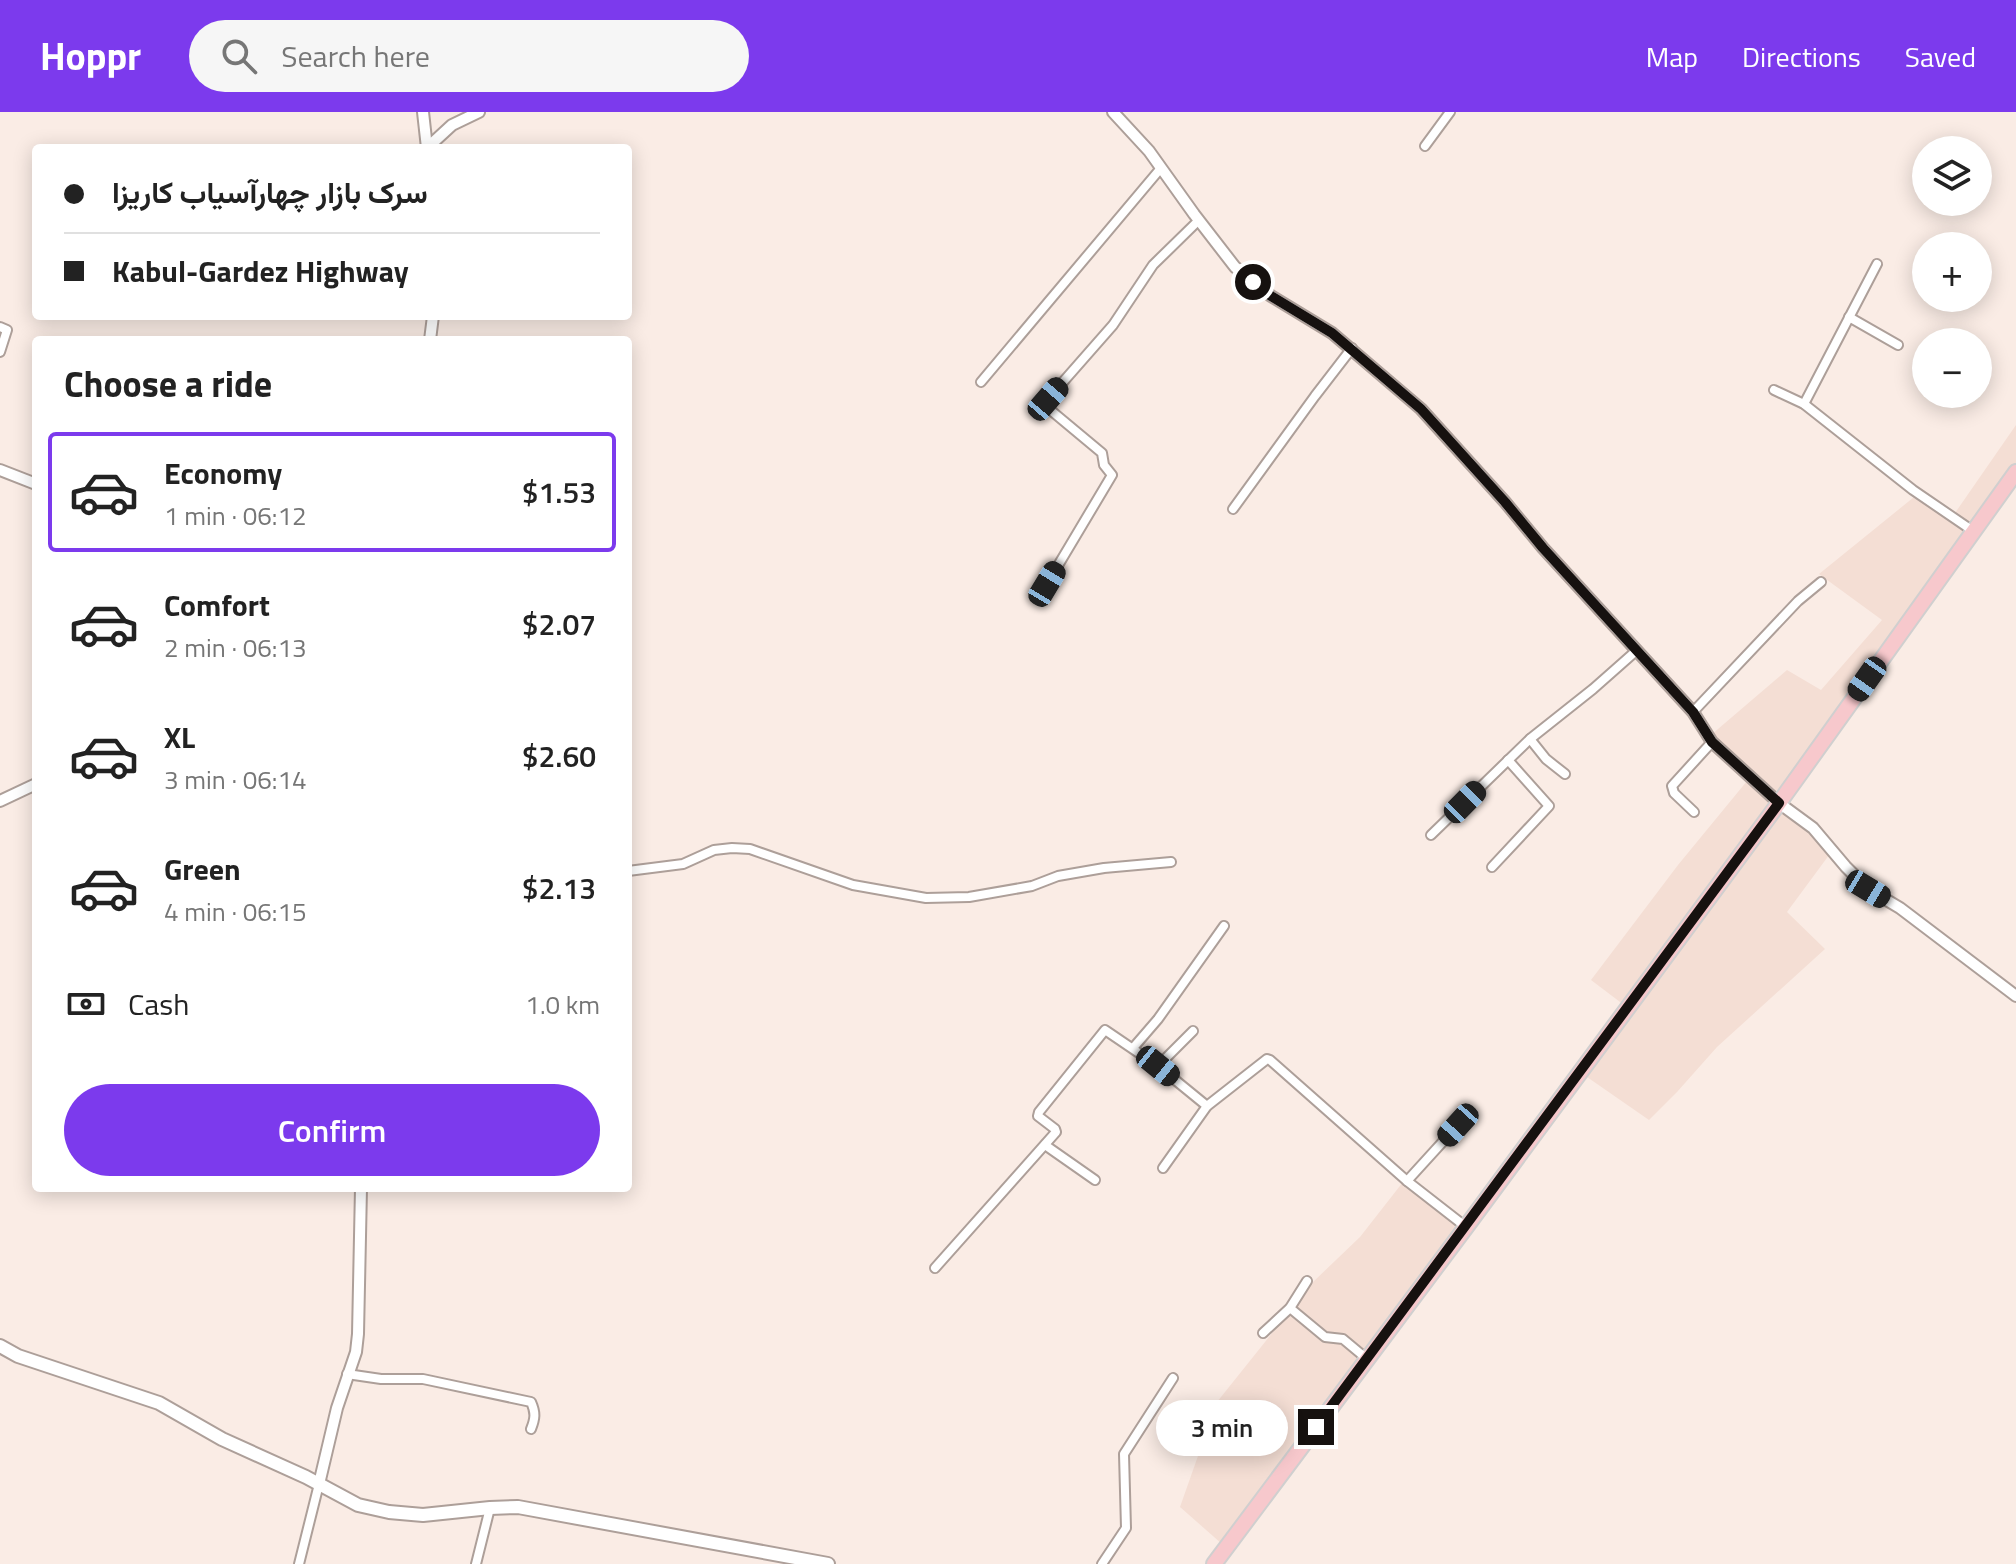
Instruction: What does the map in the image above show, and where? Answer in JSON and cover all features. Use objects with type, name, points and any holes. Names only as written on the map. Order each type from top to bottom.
[{"type":"highway","points":[[1214,1564],[1779,803],[2016,472]]},
{"type":"main road","points":[[0,1346],[18,1356],[159,1403],[222,1439],[358,1505],[423,1515],[518,1507],[828,1564]]},
{"type":"street","points":[[423,112],[427,144]]},
{"type":"street","points":[[431,144],[452,125],[479,112]]},
{"type":"street","points":[[1113,112],[1149,151],[1235,267],[1271,296],[1352,348],[1421,409],[1693,712],[1712,742],[1779,803],[1813,828],[1868,889],[1900,908],[2016,996]]},
{"type":"street","points":[[1425,146],[1450,112]]},
{"type":"street","points":[[981,382],[1161,168]]},
{"type":"street","points":[[1047,584],[1112,475],[1104,465],[1102,453],[1048,408],[1048,399],[1113,325],[1153,265],[1199,220]]},
{"type":"street","points":[[1804,404],[1877,264]]},
{"type":"street","points":[[1849,317],[1898,345]]},
{"type":"street","points":[[0,327],[7,330],[0,352]]},
{"type":"street","points":[[1233,509],[1352,348]]},
{"type":"street","points":[[1774,390],[1804,404],[1913,490],[1973,531]]},
{"type":"street","points":[[0,470],[32,482]]},
{"type":"street","points":[[1693,712],[1798,601],[1821,582]]},
{"type":"street","points":[[1431,835],[1530,739],[1636,651]]},
{"type":"street","points":[[1530,739],[1546,759],[1565,774]]},
{"type":"street","points":[[1694,812],[1674,793],[1672,786],[1712,742]]},
{"type":"street","points":[[1492,867],[1549,806],[1508,760]]},
{"type":"street","points":[[0,801],[32,786]]},
{"type":"street","points":[[632,870],[683,864],[714,850],[750,849],[853,885],[926,898],[969,897],[1032,886],[1058,876],[1104,868],[1171,862]]},
{"type":"street","points":[[1133,1048],[1158,1019],[1224,926]]},
{"type":"street","points":[[935,1268],[1056,1130],[1038,1116],[1039,1112],[1105,1030],[1158,1066],[1207,1106]]},
{"type":"street","points":[[1158,1066],[1193,1031]]},
{"type":"street","points":[[1163,1168],[1207,1106],[1267,1059],[1407,1181],[1466,1227]]},
{"type":"street","points":[[1407,1181],[1458,1125]]},
{"type":"street","points":[[1045,1145],[1095,1180]]},
{"type":"street","points":[[299,1564],[347,1374],[356,1352],[361,1192]]},
{"type":"street","points":[[1263,1333],[1290,1308],[1307,1281]]},
{"type":"street","points":[[1290,1308],[1325,1337],[1343,1339],[1367,1359]]},
{"type":"street","points":[[347,1374],[381,1379],[423,1379],[531,1402],[535,1419],[531,1429]]},
{"type":"street","points":[[1102,1564],[1126,1528],[1124,1454],[1173,1378]]},
{"type":"street","points":[[476,1564],[490,1508]]},
{"type":"shaded area","points":[[2016,425],[2016,464],[1779,803],[1624,1005],[1591,980],[1678,865],[1747,781],[1711,735],[1787,670],[1821,690],[1882,620],[1819,574],[1919,493],[1955,513]]},
{"type":"shaded area","points":[[1786,804],[1835,847],[1787,912],[1825,949],[1717,1047],[1649,1120],[1587,1077]]},
{"type":"shaded area","points":[[1403,1182],[1466,1222],[1222,1544],[1180,1507],[1217,1402],[1313,1282],[1360,1237]]},
{"type":"route","points":[[1253,282],[1352,348],[1421,409],[1693,712],[1712,742],[1779,803],[1316,1427]]}]
